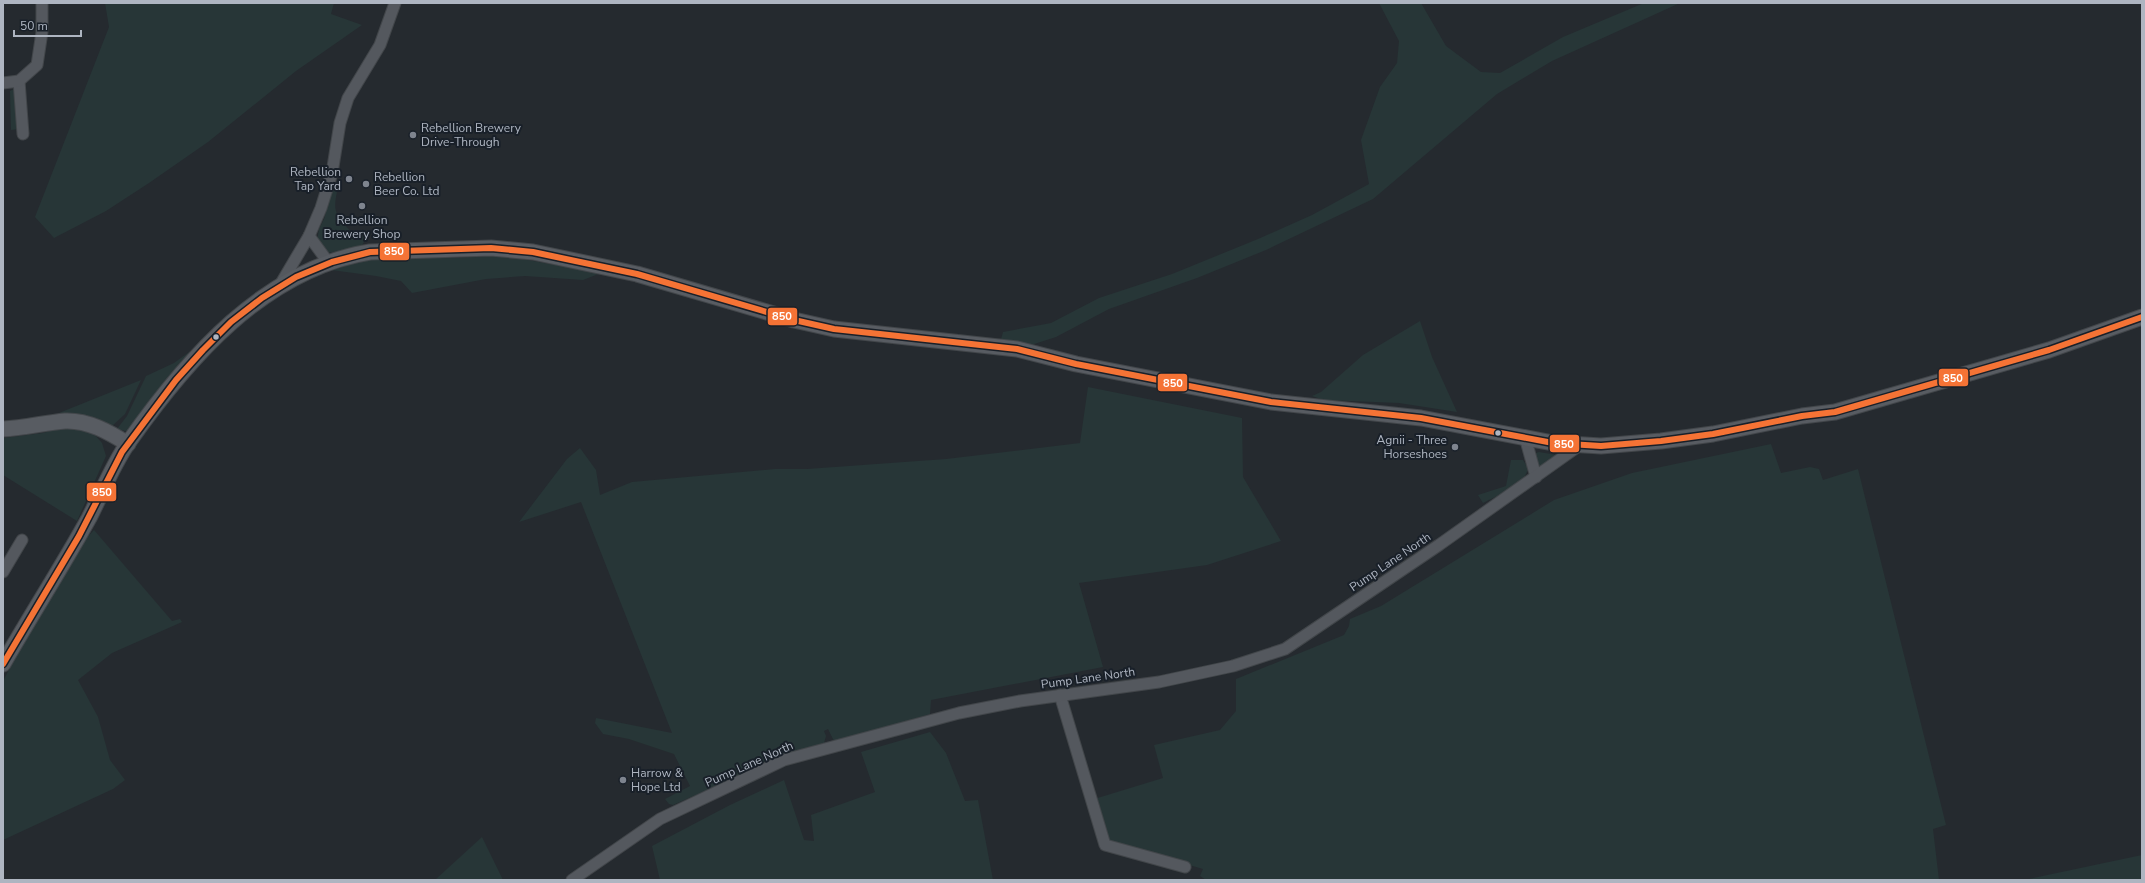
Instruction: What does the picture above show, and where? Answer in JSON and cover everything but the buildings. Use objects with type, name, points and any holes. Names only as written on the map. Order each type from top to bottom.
[{"type":"street","points":[[3,83],[19,81],[38,64],[42,32],[42,3]]},
{"type":"street","points":[[280,285],[309,236],[321,208],[332,173],[340,123],[348,98],[380,45],[395,3]]},
{"type":"street","points":[[19,81],[23,134]]},
{"type":"street","points":[[309,236],[328,262]]},
{"type":"street","points":[[3,664],[89,518],[128,444],[192,360],[243,313],[280,285],[328,262],[370,252],[491,248],[533,252],[637,274],[794,320],[834,329],[1017,349],[1076,364],[1271,402],[1420,418],[1525,437],[1580,445],[1602,446],[1661,441],[1713,434],[1802,416],[1835,412],[2050,350],[2142,317]]},
{"type":"street","points":[[3,429],[66,421],[89,424],[110,432],[128,444]]},
{"type":"street","points":[[1525,437],[1536,477]]},
{"type":"street","name":"Pump Lane North","points":[[572,880],[660,819],[784,760],[959,713],[1060,695],[1166,680],[1233,666],[1285,650],[1580,445]]},
{"type":"street","points":[[3,572],[22,540]]},
{"type":"street","points":[[1060,695],[1105,845],[1184,867]]},
{"type":"shaded area","points":[[105,3],[334,3],[331,14],[362,25],[296,71],[208,142],[149,183],[106,211],[54,238],[35,217],[109,27]]},
{"type":"shaded area","points":[[1379,3],[1421,3],[1446,46],[1481,72],[1500,73],[1563,37],[1644,3],[1680,3],[1552,61],[1497,94],[1373,199],[1266,250],[1197,278],[1109,309],[1056,337],[1028,346],[1000,343],[1003,332],[1051,323],[1099,298],[1172,274],[1258,239],[1312,215],[1369,184],[1361,140],[1380,87],[1397,63],[1399,41]]},
{"type":"shaded area","points":[[14,89],[17,93],[19,129],[11,130],[10,91]]},
{"type":"shaded area","points":[[334,182],[339,182],[335,205],[338,215],[352,233],[364,235],[364,242],[360,248],[327,253],[317,241],[319,229],[324,219]]},
{"type":"shaded area","points":[[500,255],[601,273],[583,280],[525,276],[486,279],[412,293],[401,281],[331,270],[383,256],[456,258]]},
{"type":"shaded area","points":[[1420,321],[1432,357],[1457,412],[1399,403],[1324,400],[1312,396],[1321,392],[1363,355]]},
{"type":"shaded area","points":[[203,342],[132,429],[125,431],[117,429],[127,416],[146,376],[174,363]]},
{"type":"shaded area","points":[[141,380],[125,414],[112,426],[44,419]]},
{"type":"shaded area","points":[[1088,387],[1242,418],[1243,477],[1281,541],[1207,565],[1079,583],[1103,667],[931,700],[930,714],[835,743],[828,729],[824,731],[826,736],[824,743],[778,756],[769,751],[767,752],[775,758],[769,763],[673,805],[669,804],[665,799],[690,786],[674,754],[629,739],[603,734],[595,723],[596,718],[672,733],[581,502],[519,522],[567,459],[580,448],[596,470],[600,495],[632,482],[775,469],[807,469],[946,459],[1080,443]]},
{"type":"shaded area","points":[[64,427],[93,433],[102,443],[106,456],[77,521],[3,475],[3,438],[43,433]]},
{"type":"shaded area","points":[[1771,444],[1781,473],[1810,467],[1819,469],[1823,480],[1858,469],[1946,825],[1933,829],[1939,880],[1206,880],[1200,876],[1203,869],[1107,841],[1091,800],[1163,778],[1154,745],[1220,730],[1236,711],[1236,679],[1344,635],[1349,626],[1350,619],[1381,606],[1554,500],[1632,473]]},
{"type":"shaded area","points":[[1539,452],[1557,455],[1557,457],[1541,466],[1536,464],[1533,454]]},
{"type":"shaded area","points":[[1511,460],[1523,460],[1528,468],[1526,474],[1516,485],[1483,503],[1478,495],[1506,486]]},
{"type":"shaded area","points":[[94,530],[172,621],[180,619],[182,622],[112,653],[78,680],[98,717],[110,760],[125,780],[113,789],[3,840],[3,681],[32,627],[84,541]]},
{"type":"shaded area","points":[[930,732],[946,753],[965,801],[978,800],[993,880],[660,880],[652,846],[730,805],[784,780],[804,840],[814,841],[811,815],[875,792],[861,752]]},
{"type":"shaded area","points":[[482,837],[503,880],[435,880]]},
{"type":"shaded area","points":[[2142,855],[2142,880],[2024,880]]},
{"type":"transit line","name":"850","points":[[3,664],[79,536],[122,452],[176,380],[231,322],[262,298],[296,277],[332,262],[370,252],[491,248],[533,252],[637,274],[794,320],[834,329],[1017,349],[1076,364],[1271,402],[1421,418],[1553,443],[1601,446],[1661,441],[1713,434],[1802,416],[1835,412],[2049,350],[2142,317]]},
{"type":"place","name":"Rebellion Brewery Drive-Through","points":[[413,135]]},
{"type":"place","name":"Rebellion Tap Yard","points":[[349,179]]},
{"type":"place","name":"Rebellion Beer Co. Ltd","points":[[366,184]]},
{"type":"place","name":"Rebellion Brewery Shop","points":[[362,206]]},
{"type":"place","name":"Agnii - Three Horseshoes","points":[[1455,447]]},
{"type":"place","name":"Harrow & Hope Ltd","points":[[623,780]]}]
